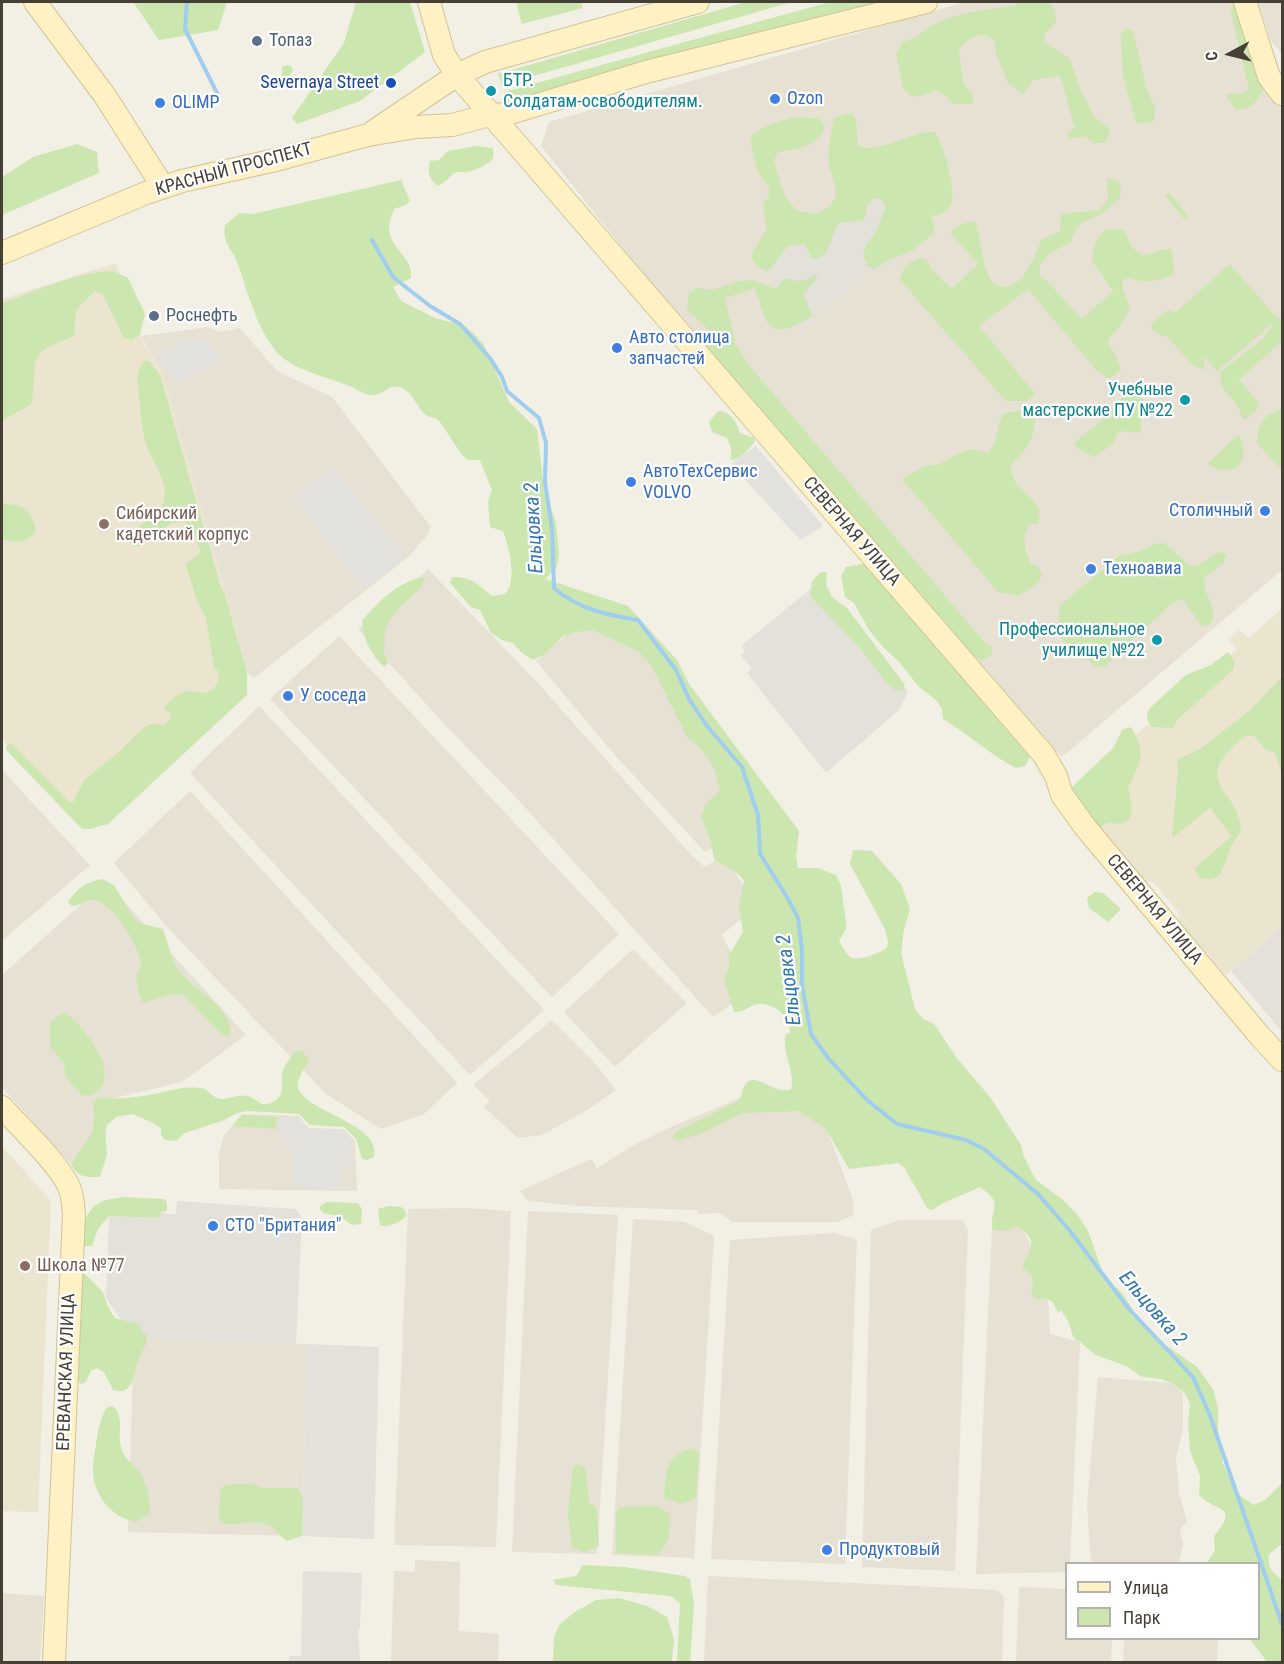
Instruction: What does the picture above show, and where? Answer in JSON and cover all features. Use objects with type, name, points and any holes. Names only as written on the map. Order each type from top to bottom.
[{"type":"street","points":[[35,2],[105,96],[163,187]]},
{"type":"street","name":"СЕВЕРНАЯ УЛИЦА","points":[[429,2],[444,55],[456,75],[1044,755],[1056,776],[1062,795],[1099,845],[1282,1060]]},
{"type":"street","name":"КРАСНЫЙ ПРОСПЕКТ","points":[[368,135],[456,75],[490,60],[698,2]]},
{"type":"street","name":"КРАСНЫЙ ПРОСПЕКТ","points":[[2,253],[163,187],[368,135],[452,125],[490,115],[507,114],[646,72],[926,2]]},
{"type":"street","points":[[1245,2],[1269,77],[1282,94]]},
{"type":"street","name":"ЕРЕВАНСКАЯ УЛИЦА","points":[[2,1107],[59,1171],[69,1185],[73,1199],[54,1662]]},
{"type":"shaded area","points":[[965,2],[1239,2],[1282,102],[1282,570],[1062,757],[975,664],[690,332],[541,146],[549,122]]},
{"type":"shaded area","points":[[1258,2],[1282,2],[1282,54],[1271,41]]},
{"type":"shaded area","points":[[881,178],[902,188],[877,264],[802,328],[796,326],[781,304],[770,266]]},
{"type":"shaded area","name":"Сибирский кадетский корпус","points":[[116,263],[143,342],[163,375],[248,673],[84,826],[2,738],[2,299]]},
{"type":"shaded area","points":[[208,327],[219,332],[240,328],[277,371],[332,397],[431,527],[426,537],[407,558],[254,678],[248,673],[163,375],[141,336]]},
{"type":"shaded area","points":[[186,338],[207,340],[221,360],[177,383],[156,354]]},
{"type":"shaded area","points":[[756,446],[823,526],[800,540],[731,464]]},
{"type":"shaded area","points":[[334,469],[405,558],[365,589],[294,497]]},
{"type":"shaded area","points":[[428,569],[535,680],[693,857],[705,867],[724,854],[756,906],[722,935],[750,991],[713,1017],[522,804],[447,727],[358,629]]},
{"type":"shaded area","points":[[819,582],[908,692],[899,710],[826,773],[747,673],[752,669],[741,655],[745,651],[741,646]]},
{"type":"shaded area","points":[[1282,608],[1282,927],[1226,975],[1179,921],[1178,911],[1153,882],[1143,882],[1088,814],[1085,778],[1237,649],[1229,640],[1239,630],[1249,638]]},
{"type":"shaded area","points":[[586,618],[642,644],[722,767],[727,839],[705,852],[613,753],[536,661]]},
{"type":"shaded area","points":[[339,636],[619,934],[552,997],[270,699]]},
{"type":"shaded area","points":[[259,706],[544,1010],[470,1075],[190,773]]},
{"type":"shaded area","points":[[2,770],[90,865],[2,941]]},
{"type":"shaded area","points":[[190,791],[457,1083],[424,1114],[381,1129],[326,1094],[168,928],[114,863]]},
{"type":"shaded area","points":[[106,882],[246,1035],[182,1082],[110,1099],[103,1162],[70,1163],[2,1087],[2,975]]},
{"type":"shaded area","points":[[1282,927],[1282,1032],[1231,971]]},
{"type":"shaded area","points":[[633,949],[687,1003],[615,1067],[564,1012]]},
{"type":"shaded area","points":[[552,1020],[594,1062],[616,1090],[589,1109],[542,1135],[518,1138],[484,1107],[490,1101],[473,1085]]},
{"type":"shaded area","points":[[745,1096],[789,1099],[826,1127],[852,1197],[854,1215],[837,1222],[732,1222],[721,1213],[698,1214],[698,1210],[577,1206],[528,1201],[520,1191],[591,1159],[597,1168],[634,1145],[673,1126]]},
{"type":"shaded area","points":[[242,1114],[299,1116],[308,1128],[343,1129],[355,1141],[357,1191],[219,1189],[219,1154],[224,1135]]},
{"type":"shaded area","points":[[280,1117],[298,1117],[307,1130],[340,1130],[352,1139],[352,1161],[341,1170],[341,1189],[301,1189],[301,1183],[292,1183],[292,1149],[280,1137]]},
{"type":"shaded area","name":"Школа №77","points":[[2,1146],[51,1201],[38,1512],[2,1511]]},
{"type":"shaded area","points":[[177,1201],[295,1209],[302,1217],[296,1344],[134,1338],[106,1298],[109,1216],[158,1218],[159,1213],[176,1214]]},
{"type":"shaded area","points":[[466,1208],[511,1211],[496,1547],[394,1545],[408,1209]]},
{"type":"shaded area","points":[[528,1211],[618,1215],[597,1554],[512,1552]]},
{"type":"shaded area","points":[[633,1219],[685,1222],[714,1236],[694,1558],[612,1555]]},
{"type":"shaded area","points":[[900,1220],[962,1220],[968,1229],[955,1571],[862,1567],[871,1230]]},
{"type":"shaded area","points":[[1021,1226],[1047,1276],[1050,1334],[1080,1342],[1070,1562],[1065,1562],[1065,1572],[976,1574],[992,1228]]},
{"type":"shaded area","points":[[834,1233],[857,1239],[845,1564],[711,1559],[730,1240]]},
{"type":"shaded area","points":[[134,1338],[307,1344],[302,1536],[128,1532]]},
{"type":"shaded area","points":[[307,1344],[379,1347],[374,1539],[302,1536]]},
{"type":"shaded area","points":[[1098,1377],[1171,1383],[1183,1393],[1183,1430],[1176,1457],[1179,1493],[1187,1522],[1180,1529],[1183,1544],[1179,1562],[1091,1562],[1087,1505]]},
{"type":"shaded area","points":[[415,1560],[460,1562],[459,1631],[499,1634],[498,1662],[391,1662],[394,1571],[415,1572]]},
{"type":"shaded area","points":[[303,1571],[362,1573],[358,1633],[360,1662],[289,1662],[289,1656],[301,1656]]},
{"type":"shaded area","points":[[708,1576],[997,1590],[1004,1597],[1002,1662],[704,1662]]},
{"type":"shaded area","points":[[1019,1587],[1065,1589],[1065,1640],[1112,1640],[1111,1662],[1016,1662]]},
{"type":"shaded area","points":[[2,1593],[44,1596],[40,1662],[2,1662]]},
{"type":"shaded area","points":[[1124,1640],[1218,1640],[1217,1662],[1123,1662]]},
{"type":"green space","points":[[133,2],[227,2],[218,30],[159,40]]},
{"type":"green space","points":[[356,2],[410,2],[425,52],[360,101],[297,124],[292,118],[344,43]]},
{"type":"green space","points":[[516,2],[581,2],[583,8],[522,24]]},
{"type":"green space","points":[[746,2],[792,2],[502,85],[498,74]]},
{"type":"green space","points":[[830,2],[882,2],[510,104],[504,92]]},
{"type":"green space","points":[[1017,2],[1049,2],[1055,9],[1056,22],[1045,34],[1044,42],[1070,59],[1079,87],[1095,118],[1109,127],[1110,132],[1105,143],[1093,143],[1086,136],[1069,139],[1068,133],[1075,128],[1060,76],[1033,80],[1023,94],[1008,82],[997,57],[994,40],[984,35],[971,38],[959,49],[963,83],[974,96],[972,104],[953,104],[945,95],[934,90],[912,97],[903,88],[896,53],[903,42],[945,20],[975,12],[1015,6]]},
{"type":"green space","points":[[1235,2],[1264,86],[1254,104],[1241,109],[1235,109],[1225,94],[1242,93],[1249,88],[1230,9]]},
{"type":"green space","points":[[1126,29],[1132,29],[1146,87],[1155,108],[1154,121],[1142,124],[1136,122],[1123,77],[1121,39]]},
{"type":"green space","points":[[287,65],[293,70],[282,88],[282,67]]},
{"type":"green space","points":[[851,113],[856,120],[858,146],[878,147],[916,134],[934,132],[938,137],[951,178],[950,208],[931,217],[934,233],[912,251],[888,260],[875,269],[867,266],[863,253],[876,232],[885,208],[882,199],[874,198],[868,204],[864,220],[839,223],[824,255],[812,259],[805,244],[788,246],[767,271],[759,268],[752,259],[753,251],[767,229],[763,204],[769,196],[769,188],[756,166],[750,140],[754,133],[769,125],[794,117],[820,119],[825,126],[818,139],[807,146],[778,152],[774,160],[783,190],[792,206],[808,213],[819,212],[831,204],[836,193],[829,165],[829,147],[834,118]]},
{"type":"green space","points":[[77,144],[97,152],[99,173],[2,215],[2,177],[33,157]]},
{"type":"green space","points":[[476,146],[493,148],[491,160],[474,170],[455,173],[437,186],[429,175],[430,161],[439,160],[448,151]]},
{"type":"green space","points":[[1107,178],[1118,181],[1121,186],[1120,198],[1104,212],[1078,226],[1071,242],[1050,253],[1039,266],[1041,278],[1046,280],[1082,319],[1113,291],[1092,261],[1099,235],[1115,229],[1124,230],[1132,247],[1141,255],[1171,249],[1173,274],[1151,281],[1128,278],[1123,280],[1122,286],[1130,308],[1108,343],[1121,370],[1109,379],[1097,371],[1028,289],[979,326],[1035,394],[1028,401],[1006,401],[900,280],[903,271],[911,262],[924,258],[929,262],[930,268],[952,289],[978,264],[951,234],[962,225],[976,222],[987,272],[995,284],[1000,287],[1011,285],[1018,281],[1028,269],[1042,239],[1060,232],[1061,214],[1100,210],[1108,199]]},
{"type":"green space","points":[[401,180],[410,201],[394,209],[389,227],[392,241],[409,264],[411,278],[393,287],[401,301],[435,318],[465,326],[475,335],[484,345],[509,402],[537,429],[544,487],[556,523],[559,554],[557,567],[545,579],[628,606],[677,660],[689,684],[799,831],[796,856],[798,868],[818,868],[836,875],[841,886],[846,923],[846,929],[839,941],[850,957],[863,958],[874,954],[887,948],[888,941],[885,929],[850,864],[853,850],[872,851],[901,884],[910,909],[904,929],[901,953],[915,1009],[923,1019],[934,1024],[956,1057],[990,1097],[1021,1145],[1024,1157],[1036,1180],[1063,1200],[1077,1214],[1088,1231],[1104,1276],[1123,1294],[1141,1323],[1154,1337],[1197,1367],[1213,1389],[1218,1408],[1218,1432],[1223,1464],[1236,1493],[1254,1505],[1265,1500],[1282,1483],[1282,1544],[1269,1554],[1269,1562],[1275,1575],[1282,1579],[1282,1662],[1267,1662],[1251,1640],[1260,1640],[1260,1562],[1208,1562],[1215,1550],[1214,1536],[1222,1526],[1225,1514],[1223,1510],[1199,1495],[1200,1476],[1190,1451],[1188,1424],[1190,1404],[1185,1393],[1171,1383],[1161,1379],[1142,1377],[1126,1366],[1096,1355],[1074,1339],[1068,1321],[1061,1310],[1058,1313],[1050,1300],[1035,1299],[1031,1294],[1032,1275],[1022,1268],[1030,1250],[1029,1236],[1017,1227],[1005,1231],[993,1230],[995,1207],[992,1198],[987,1193],[979,1187],[932,1210],[927,1208],[904,1167],[898,1163],[849,1169],[826,1129],[799,1111],[742,1113],[702,1133],[678,1141],[672,1138],[676,1132],[736,1102],[749,1081],[757,1081],[781,1090],[791,1090],[792,1083],[785,1048],[786,1034],[790,1033],[788,1021],[775,1008],[763,1004],[734,1012],[724,980],[729,968],[729,955],[743,932],[739,906],[744,881],[737,873],[714,859],[711,841],[701,817],[705,805],[720,791],[713,767],[701,749],[687,737],[652,666],[639,652],[593,630],[563,636],[545,654],[533,660],[513,643],[502,640],[491,633],[480,610],[471,607],[450,583],[452,577],[465,578],[492,596],[505,594],[511,581],[510,555],[503,531],[490,527],[488,501],[492,490],[480,460],[468,460],[462,455],[440,422],[424,413],[405,390],[395,386],[376,395],[366,394],[306,371],[289,362],[274,349],[261,327],[237,261],[225,238],[225,225],[240,213],[253,214]]},
{"type":"green space","points":[[1169,193],[1189,217],[1185,220],[1165,196]]},
{"type":"green space","points":[[1230,264],[1277,318],[1282,318],[1282,341],[1239,380],[1258,402],[1259,407],[1245,420],[1224,389],[1220,372],[1262,340],[1275,321],[1217,371],[1204,356],[1204,370],[1191,364],[1169,338],[1154,332],[1151,324],[1163,313],[1171,310],[1174,314]]},
{"type":"green space","points":[[113,271],[128,278],[145,314],[140,334],[132,340],[124,338],[103,295],[95,291],[76,310],[74,336],[47,348],[37,357],[31,404],[2,421],[2,303],[70,278]]},
{"type":"green space","points":[[818,273],[815,281],[803,294],[812,317],[786,328],[778,329],[767,322],[755,288],[725,298],[735,343],[748,364],[985,643],[992,647],[992,655],[983,660],[973,657],[708,353],[706,327],[687,310],[689,293],[696,288],[712,290],[736,282],[753,280],[776,289],[788,278],[797,281],[804,280]]},
{"type":"green space","points":[[144,361],[149,361],[160,375],[247,672],[247,695],[108,824],[82,829],[6,750],[7,745],[11,743],[70,803],[74,801],[84,780],[118,753],[142,729],[151,724],[165,725],[171,719],[171,714],[163,709],[173,698],[185,691],[207,693],[219,679],[218,671],[214,668],[206,618],[197,601],[186,564],[200,553],[200,548],[185,522],[172,523],[138,546],[134,547],[130,543],[135,531],[161,507],[165,493],[162,478],[148,451],[142,428],[137,378]]},
{"type":"green space","points":[[1132,394],[1143,399],[1141,430],[1136,433],[1124,431],[1118,433],[1113,444],[1094,457],[1077,448],[1074,443],[1102,420],[1122,398]]},
{"type":"green space","points":[[1282,409],[1282,470],[1257,443],[1262,421],[1270,414]]},
{"type":"green space","points":[[1028,410],[1035,415],[1034,428],[1028,445],[1010,467],[1017,484],[1038,508],[1040,515],[1038,524],[1030,524],[1025,543],[1030,563],[1038,567],[1042,575],[1039,582],[1018,596],[998,592],[902,479],[925,466],[940,464],[971,449],[988,453],[996,439],[1003,414]]},
{"type":"green space","points":[[718,411],[726,413],[737,425],[740,433],[754,438],[755,441],[748,451],[734,460],[731,460],[731,448],[727,438],[712,432],[709,422]]},
{"type":"green space","points":[[1238,435],[1244,454],[1240,464],[1229,470],[1222,470],[1207,464]]},
{"type":"green space","points":[[2,502],[21,506],[30,515],[36,531],[28,539],[17,542],[2,539]]},
{"type":"green space","points":[[1164,543],[1189,565],[1197,566],[1219,552],[1227,554],[1224,562],[1204,578],[1204,585],[1213,611],[1210,624],[1202,627],[1183,599],[1172,603],[1105,666],[1096,667],[1080,653],[1071,652],[1065,647],[1059,630],[1059,606],[1119,556]]},
{"type":"green space","points":[[867,563],[1030,757],[1025,766],[1016,768],[1006,763],[943,719],[942,709],[936,700],[919,687],[869,630],[854,603],[845,597],[841,576],[846,567]]},
{"type":"green space","points":[[821,572],[827,572],[826,585],[832,597],[847,608],[905,685],[902,691],[895,690],[886,682],[859,647],[810,596],[812,581]]},
{"type":"green space","points":[[425,577],[422,585],[397,610],[387,626],[383,651],[388,663],[384,667],[368,646],[362,621],[382,599],[398,587]]},
{"type":"green space","points":[[1228,652],[1234,661],[1234,669],[1178,719],[1173,728],[1152,727],[1147,717],[1151,707],[1186,675],[1211,665]]},
{"type":"green space","points":[[1282,677],[1282,775],[1275,753],[1266,750],[1254,736],[1245,736],[1228,753],[1219,766],[1217,776],[1220,785],[1233,804],[1241,831],[1218,876],[1207,879],[1198,877],[1195,868],[1232,836],[1210,808],[1172,838],[1177,760],[1200,749],[1249,711]]},
{"type":"green space","points":[[1131,727],[1141,751],[1139,764],[1128,788],[1131,815],[1124,823],[1108,822],[1096,830],[1071,788],[1113,748],[1122,730]]},
{"type":"green space","points":[[102,879],[114,885],[135,920],[163,929],[172,957],[180,972],[210,998],[223,1013],[231,1031],[228,1036],[222,1035],[183,995],[168,995],[143,1003],[137,982],[141,962],[124,925],[109,908],[94,900],[72,906],[68,902],[82,886]]},
{"type":"green space","points":[[1095,892],[1103,893],[1121,909],[1108,922],[1089,908],[1087,898]]},
{"type":"green space","points":[[65,1012],[85,1032],[103,1063],[103,1084],[95,1093],[89,1095],[81,1095],[66,1077],[64,1063],[50,1047],[50,1023]]},
{"type":"green space","points":[[296,1051],[302,1051],[309,1060],[298,1082],[300,1092],[309,1101],[365,1134],[373,1144],[374,1157],[367,1160],[362,1159],[356,1139],[344,1127],[310,1125],[299,1114],[248,1111],[185,1133],[176,1141],[165,1140],[157,1125],[133,1114],[116,1117],[107,1125],[105,1131],[107,1155],[100,1177],[83,1176],[71,1164],[90,1136],[94,1123],[93,1103],[98,1098],[136,1097],[193,1088],[204,1089],[219,1099],[243,1095],[263,1104],[271,1103],[281,1094],[283,1070]]},
{"type":"green space","points":[[242,1115],[277,1117],[276,1129],[233,1126]]},
{"type":"green space","points":[[123,1197],[164,1199],[167,1202],[167,1211],[159,1213],[159,1218],[109,1216],[98,1229],[92,1246],[84,1246],[84,1222],[90,1211],[101,1202]]},
{"type":"green space","points":[[327,1202],[358,1203],[362,1209],[361,1224],[352,1225],[338,1216],[323,1213],[319,1208]]},
{"type":"green space","points":[[388,1206],[401,1207],[405,1210],[406,1216],[393,1224],[380,1225],[378,1209]]},
{"type":"green space","points":[[85,1274],[103,1292],[115,1318],[140,1325],[141,1331],[147,1336],[146,1345],[139,1358],[132,1382],[125,1390],[113,1390],[104,1372],[97,1368],[91,1371],[86,1382],[81,1384],[76,1379],[79,1275]]},
{"type":"green space","points":[[112,1406],[119,1415],[122,1450],[142,1477],[148,1492],[150,1513],[136,1522],[127,1520],[111,1510],[100,1495],[94,1477],[93,1462],[102,1417],[106,1408]]},
{"type":"green space","points":[[692,1448],[699,1452],[696,1497],[683,1504],[664,1498],[666,1474],[671,1461],[683,1451]]},
{"type":"green space","points":[[578,1464],[585,1467],[589,1502],[597,1509],[599,1546],[585,1552],[572,1548],[568,1513],[573,1468]]},
{"type":"green space","points":[[251,1483],[264,1488],[297,1488],[303,1497],[302,1536],[287,1541],[266,1524],[219,1522],[220,1490],[225,1485]]},
{"type":"green space","points":[[657,1506],[670,1514],[668,1540],[658,1555],[616,1553],[616,1513],[620,1507]]},
{"type":"green space","points":[[583,1565],[624,1567],[685,1576],[690,1579],[694,1605],[690,1662],[677,1662],[680,1604],[671,1596],[556,1585],[553,1580],[576,1576]]},
{"type":"green space","points":[[619,1598],[647,1606],[667,1617],[674,1639],[672,1662],[553,1662],[554,1637],[560,1624],[596,1600]]},
{"type":"waterway","name":"Ельцовка 2","points":[[187,2],[185,29],[217,93]]},
{"type":"waterway","name":"Ельцовка 2","points":[[372,240],[393,277],[430,306],[460,324],[490,358],[502,377],[507,391],[539,418],[546,443],[545,482],[552,529],[554,588],[583,606],[638,620],[676,670],[689,699],[707,726],[742,767],[758,815],[760,854],[798,918],[802,951],[802,985],[811,1034],[828,1058],[867,1100],[897,1124],[966,1140],[984,1149],[1038,1194],[1070,1231],[1129,1309],[1193,1377],[1209,1413],[1282,1624]]},
{"type":"place","name":"Топаз","points":[[257,41]]},
{"type":"place","name":"Severnaya Street","points":[[391,83]]},
{"type":"place","name":"БТР. Солдатам-освободителям.","points":[[491,91]]},
{"type":"place","name":"Ozon","points":[[775,99]]},
{"type":"place","name":"OLIMP","points":[[160,103]]},
{"type":"place","name":"Роснефть","points":[[154,316]]},
{"type":"place","name":"Авто столица запчастей","points":[[617,348]]},
{"type":"place","name":"Учебные мастерские ПУ №22","points":[[1185,400]]},
{"type":"place","name":"АвтоТехСервис VOLVO","points":[[631,482]]},
{"type":"place","name":"Столичный","points":[[1265,511]]},
{"type":"place","name":"Сибирский кадетский корпус","points":[[104,524]]},
{"type":"place","name":"Техноавиа","points":[[1091,569]]},
{"type":"place","name":"Профессиональное училище №22","points":[[1157,640]]},
{"type":"place","name":"У соседа","points":[[288,696]]},
{"type":"place","name":"СТО \"Британия\"","points":[[213,1226]]},
{"type":"place","name":"Школа №77","points":[[25,1266]]},
{"type":"place","name":"Продуктовый","points":[[827,1550]]}]
